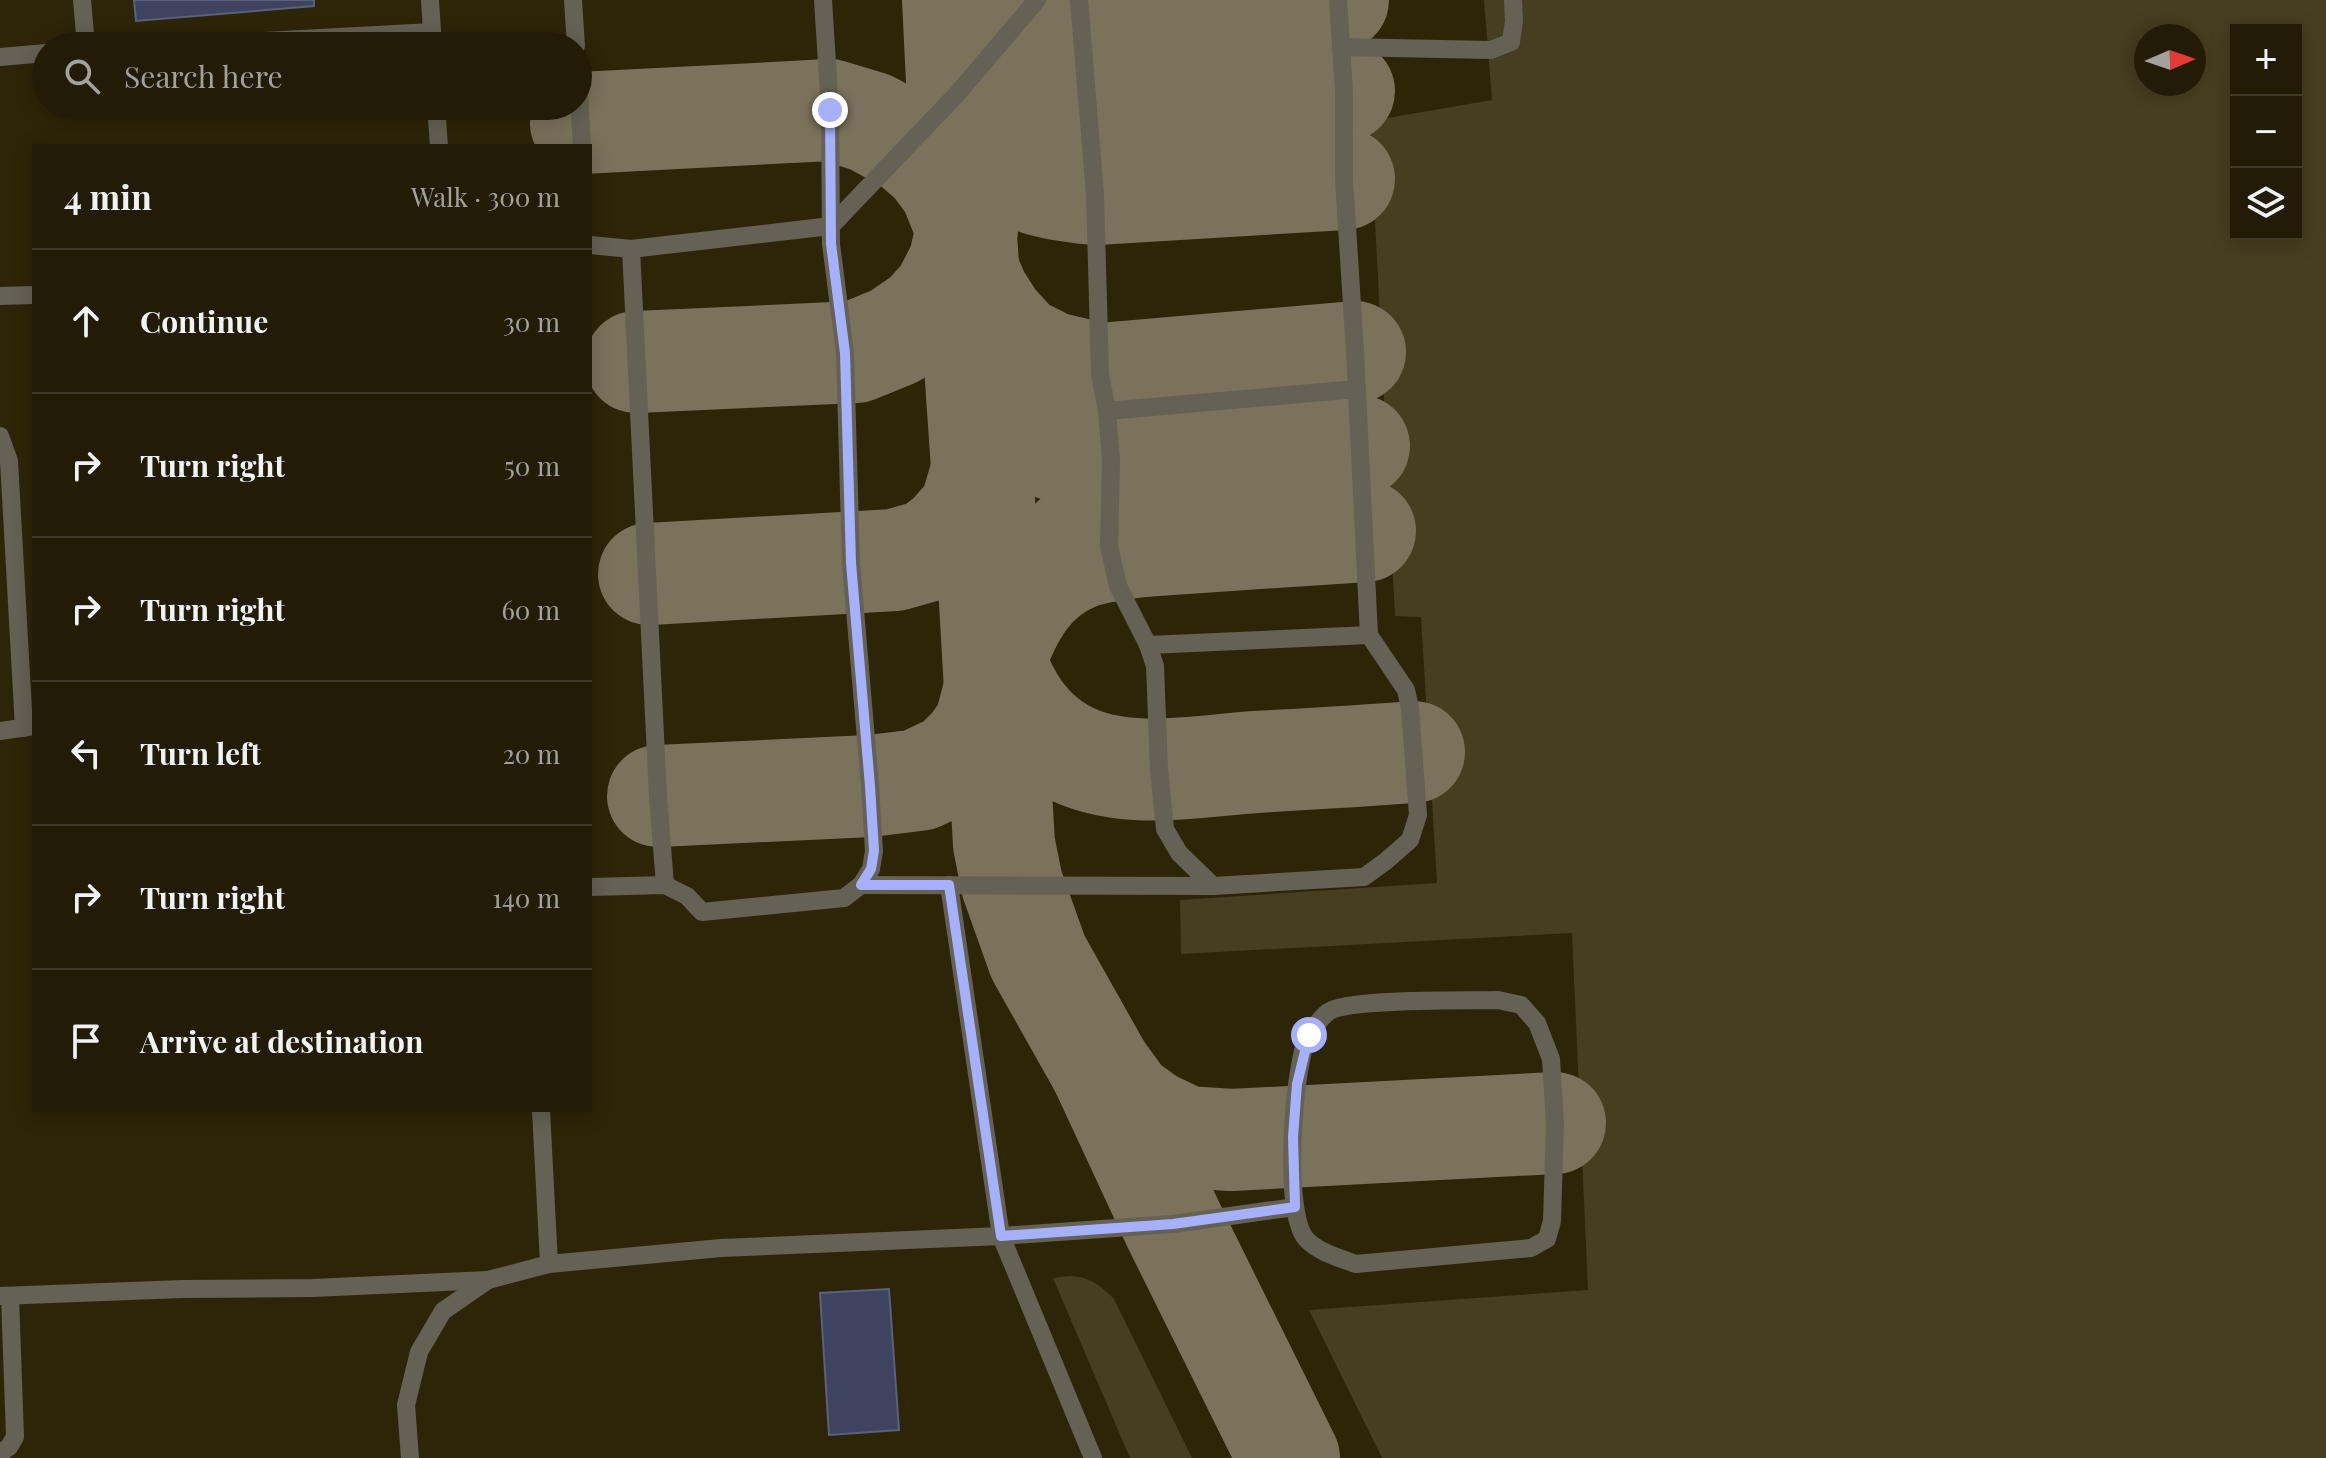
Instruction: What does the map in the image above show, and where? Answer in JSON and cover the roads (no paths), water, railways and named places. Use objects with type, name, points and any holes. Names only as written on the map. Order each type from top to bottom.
[{"type":"lane","points":[[82,0],[85,32]]},
{"type":"lane","points":[[430,0],[432,32]]},
{"type":"lane","points":[[573,0],[575,32]]},
{"type":"lane","points":[[592,887],[665,885],[687,896],[702,912],[844,898],[861,885],[871,869],[873,838],[851,563],[845,353],[831,244],[830,110],[823,0]]},
{"type":"lane","points":[[592,245],[631,249],[831,226],[957,94],[1037,0]]},
{"type":"lane","points":[[1079,0],[1095,194],[1100,374],[1111,461],[1110,551],[1118,586],[1148,645],[1155,666],[1165,829],[1179,853],[1213,886]]},
{"type":"lane","points":[[861,885],[1213,886],[1364,877],[1410,840],[1418,815],[1410,708],[1406,690],[1369,635],[1344,179],[1344,91],[1338,0]]},
{"type":"lane","points":[[1341,47],[1491,50],[1511,42],[1513,0]]},
{"type":"lane","points":[[0,57],[32,54]]},
{"type":"lane","points":[[437,120],[439,144]]},
{"type":"lane","points":[[580,120],[582,144]]},
{"type":"lane","points":[[631,249],[665,885]]},
{"type":"lane","points":[[0,296],[32,295]]},
{"type":"lane","points":[[1107,411],[1357,389]]},
{"type":"lane","points":[[0,436],[9,461],[29,727],[0,731]]},
{"type":"lane","points":[[1148,645],[1369,635]]},
{"type":"lane","points":[[949,885],[1001,1236],[1093,1458]]},
{"type":"lane","points":[[1498,1000],[1521,1005],[1537,1023],[1551,1059],[1555,1123],[1552,1221],[1547,1239],[1531,1248],[1356,1264],[1330,1255],[1305,1239],[1295,1207],[1293,1137],[1297,1084],[1309,1035],[1329,1011],[1357,1004],[1498,1000]]},
{"type":"lane","points":[[541,1112],[549,1264]]},
{"type":"lane","points":[[0,1453],[9,1447],[15,1437],[5,1296],[488,1280],[549,1264],[721,1248],[1001,1236],[1173,1224],[1295,1207]]},
{"type":"lane","points":[[410,1458],[406,1405],[419,1352],[443,1311],[488,1280]]}]
